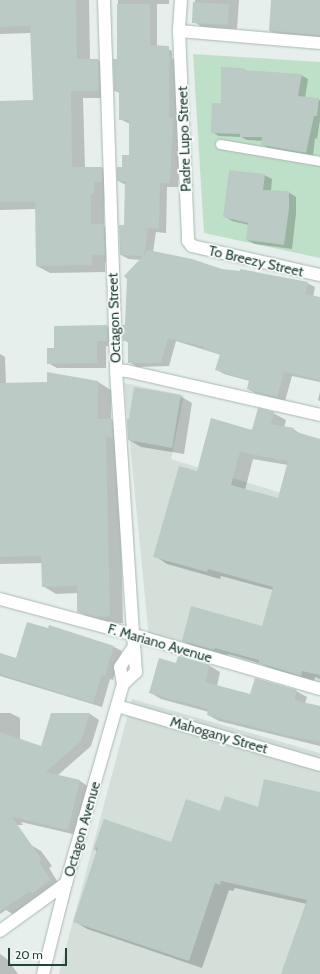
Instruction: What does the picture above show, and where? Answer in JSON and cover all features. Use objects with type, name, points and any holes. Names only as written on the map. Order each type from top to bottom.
[{"type":"street","name":"Octagon Street","points":[[104,0],[116,370],[134,640]]},
{"type":"street","name":"Padre Lupo Street","points":[[181,0],[179,31],[188,241],[192,246]]},
{"type":"street","points":[[179,31],[320,43]]},
{"type":"street","name":"To Breezy Street","points":[[192,246],[320,275]]},
{"type":"street","points":[[116,370],[126,370],[320,415]]},
{"type":"street","name":"F. Mariano Avenue","points":[[0,599],[134,640],[320,689]]},
{"type":"street","name":"Octagon Avenue","points":[[43,974],[66,884],[123,684],[136,672],[134,640]]},
{"type":"street","name":"Mahogany Street","points":[[117,706],[320,764]]},
{"type":"street","points":[[0,931],[66,884]]},
{"type":"lane","points":[[220,144],[320,161]]},
{"type":"shaded area","points":[[124,383],[184,395],[171,459],[320,505],[320,682],[149,638]]},
{"type":"shaded area","points":[[132,699],[320,753],[320,974],[59,974]]},
{"type":"green space","points":[[193,54],[320,62],[320,258],[204,233]]},
{"type":"building","points":[[0,0],[76,0],[77,59],[98,59],[99,91],[71,91],[72,167],[102,167],[102,182],[94,182],[94,194],[91,194],[91,224],[104,224],[105,255],[92,255],[92,265],[36,266],[35,202],[0,202],[0,101],[33,100],[30,26],[0,27]]},
{"type":"building","points":[[271,0],[320,0],[320,35],[269,31]]},
{"type":"building","points":[[193,2],[229,4],[228,25],[192,23]]},
{"type":"building","points":[[117,4],[150,4],[150,45],[169,46],[169,118],[173,118],[170,183],[160,183],[159,229],[148,228],[144,255],[148,250],[192,259],[222,269],[240,271],[240,269],[308,282],[305,294],[320,297],[320,380],[284,372],[277,397],[262,394],[247,389],[249,380],[215,370],[220,354],[204,349],[205,347],[168,338],[161,363],[128,363],[128,341],[123,341],[122,325],[125,325],[127,279],[124,276],[143,256],[120,255],[119,225],[124,225],[125,181],[117,181],[117,167],[122,167],[122,155],[129,155],[129,120],[119,120],[119,91],[114,91],[113,59],[117,59]]},
{"type":"building","points":[[221,67],[302,74],[298,96],[319,98],[317,116],[314,116],[306,153],[261,145],[262,137],[240,137],[240,134],[211,133],[212,103],[221,103]]},
{"type":"building","points":[[229,170],[265,174],[263,190],[289,191],[289,209],[284,245],[246,240],[248,223],[223,217]]},
{"type":"building","points":[[107,325],[108,341],[97,341],[97,363],[47,364],[47,348],[54,348],[54,326]]},
{"type":"building","points":[[47,372],[98,381],[98,419],[112,419],[113,438],[106,437],[110,616],[94,617],[77,612],[77,586],[42,587],[41,556],[0,557],[0,383],[47,382]]},
{"type":"building","points":[[134,387],[181,395],[172,448],[128,440],[127,419],[129,419]]},
{"type":"building","points":[[258,408],[274,412],[271,424],[294,428],[293,431],[320,439],[320,675],[302,671],[301,676],[259,663],[259,660],[182,641],[191,606],[262,626],[273,587],[208,569],[207,572],[153,557],[179,466],[197,471],[211,418],[252,430]],"holes":[[[240,452],[288,461],[278,498],[231,485]]]},
{"type":"building","points":[[27,622],[48,628],[49,625],[114,646],[105,676],[102,675],[93,703],[0,674],[0,653],[16,658]]},
{"type":"building","points":[[178,656],[210,665],[205,682],[250,694],[255,678],[297,690],[294,700],[320,706],[320,742],[285,735],[207,715],[208,709],[149,693],[159,658],[176,663]]},
{"type":"building","points":[[51,713],[90,713],[81,741],[46,772],[80,780],[68,830],[12,817],[42,860],[39,862],[51,880],[32,893],[30,891],[0,911],[0,732],[41,746]]},
{"type":"building","points":[[264,779],[320,792],[320,974],[281,974],[307,900],[221,881],[220,885],[215,883],[189,961],[73,922],[98,847],[93,850],[104,819],[171,842],[186,799],[220,811],[225,796],[258,807]]}]
